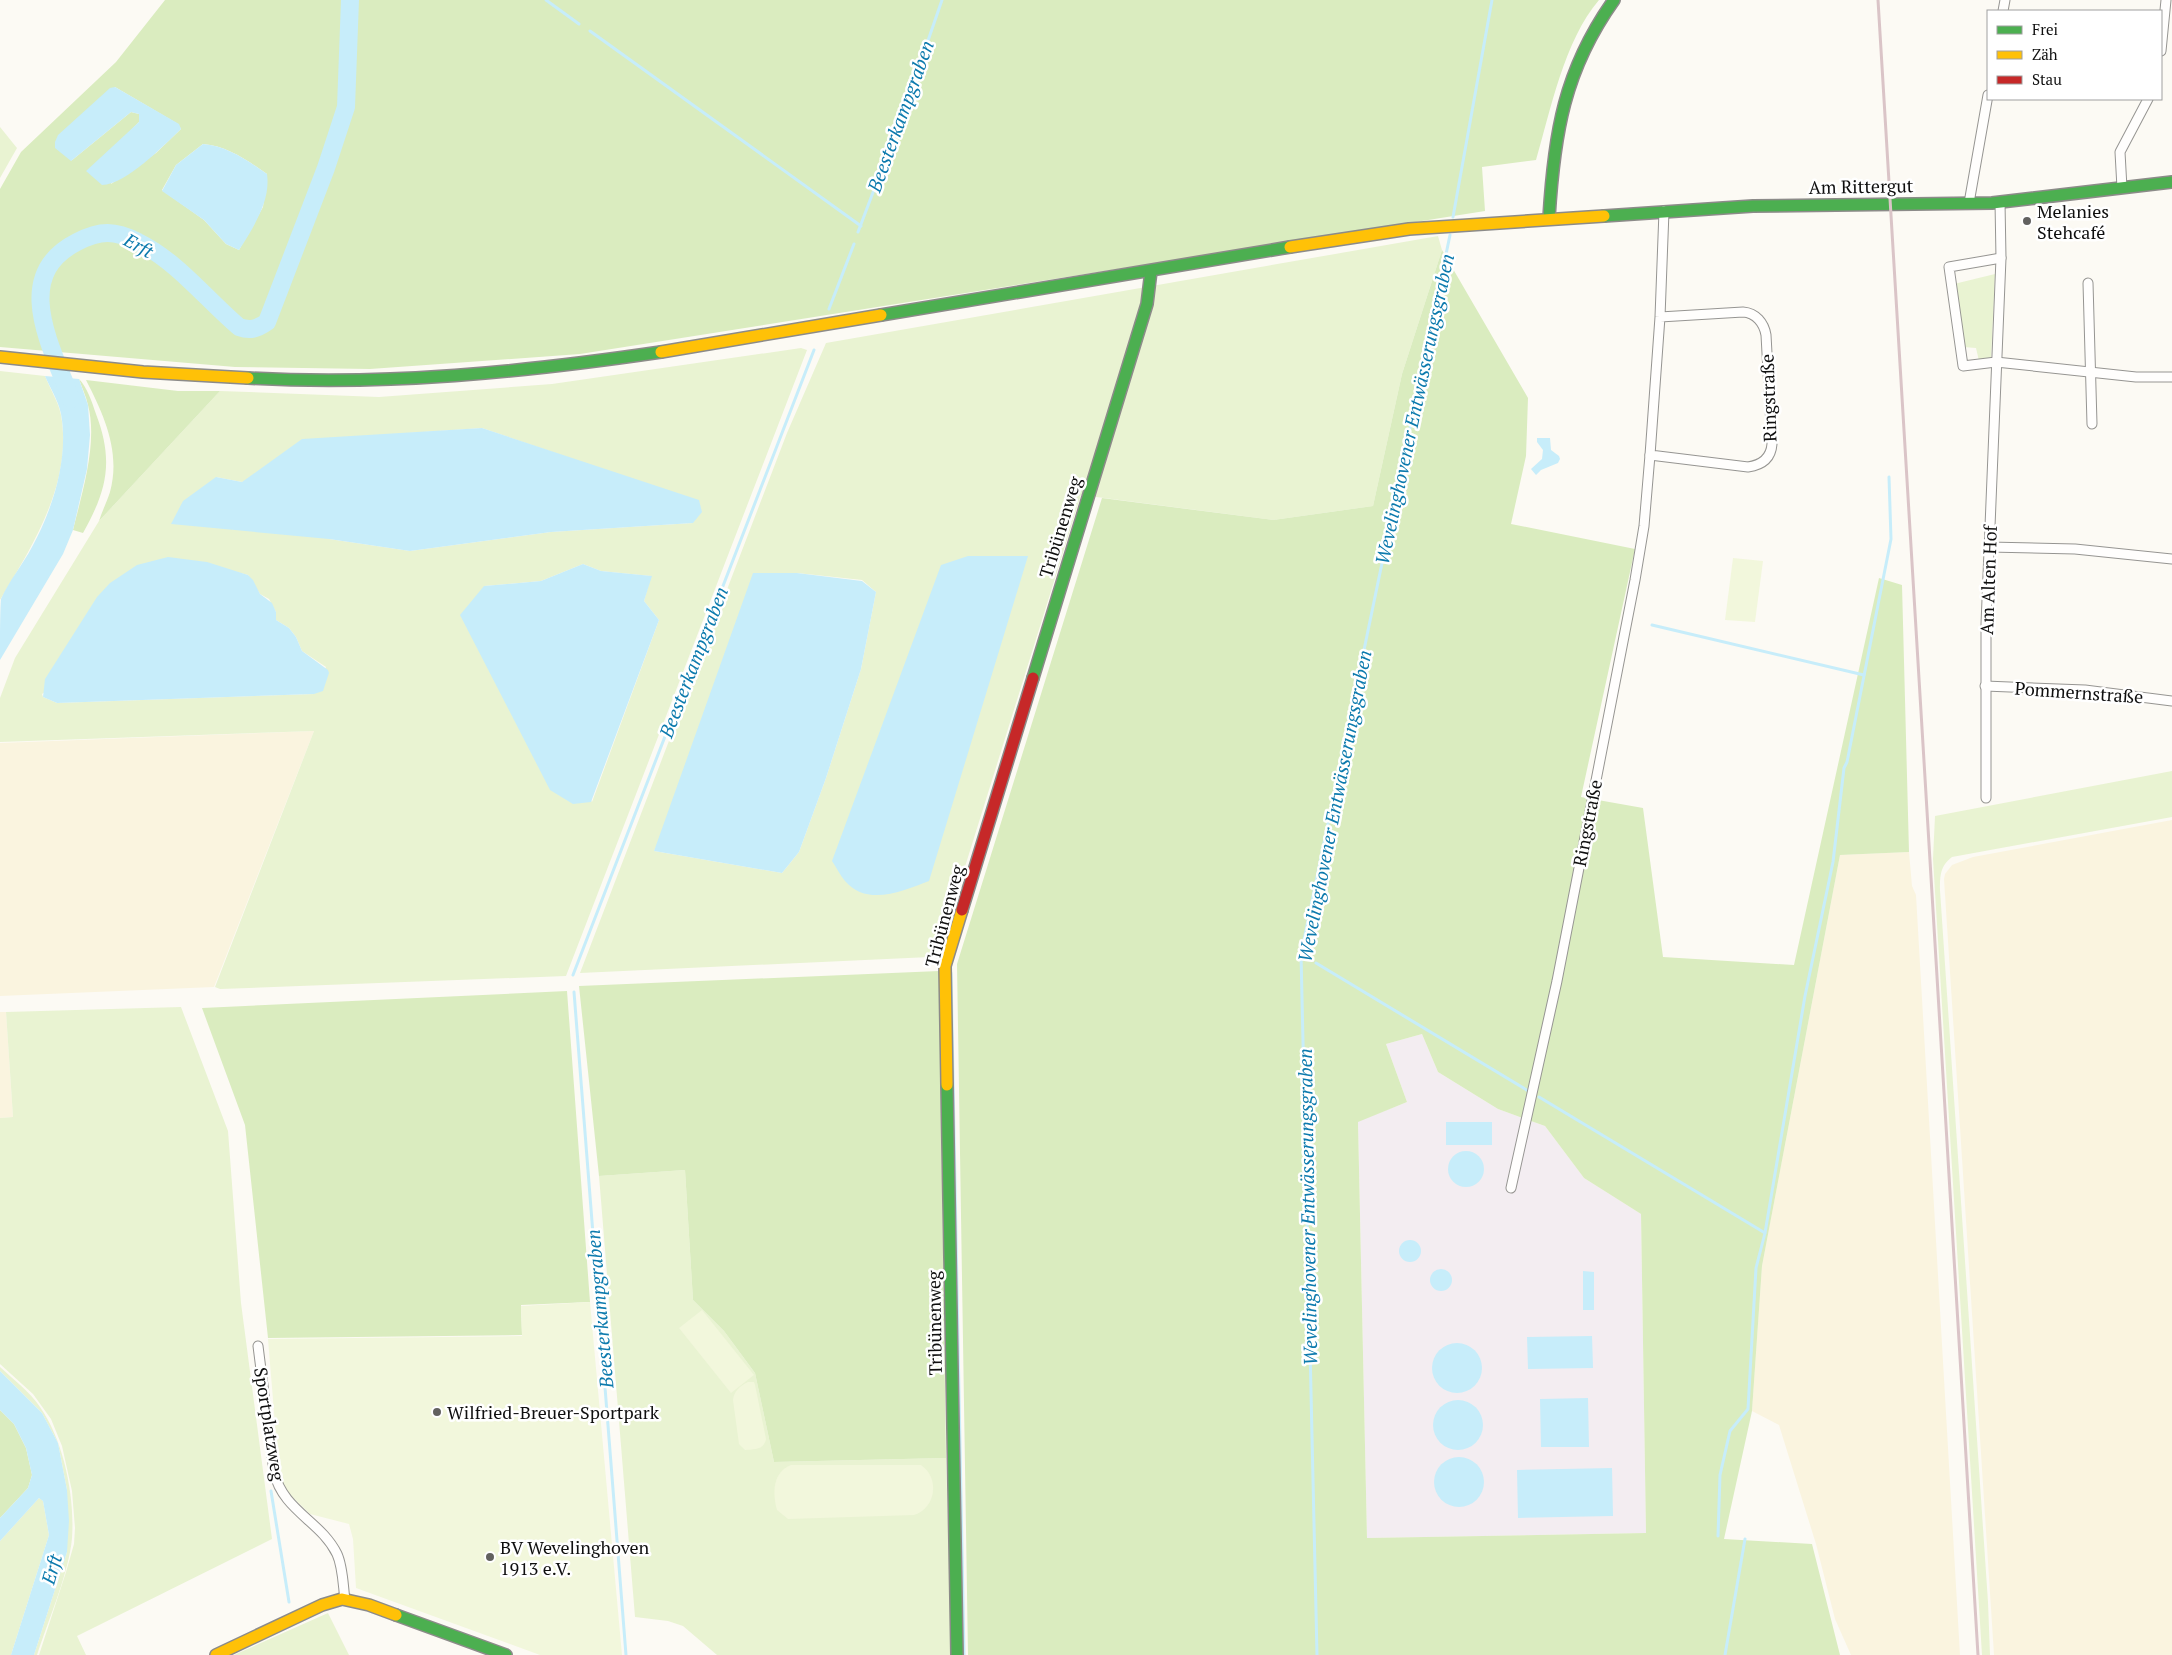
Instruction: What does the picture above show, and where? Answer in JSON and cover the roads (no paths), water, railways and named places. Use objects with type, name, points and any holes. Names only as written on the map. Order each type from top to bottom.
[{"type":"street","points":[[1549,218],[1553,154],[1561,110],[1585,46],[1614,0]]},
{"type":"street","points":[[2162,41],[2166,0]]},
{"type":"street","points":[[1970,203],[1987,100]]},
{"type":"street","points":[[2122,188],[2120,152],[2147,100]]},
{"type":"street","name":"Am Rittergut","points":[[0,357],[172,374],[269,379],[365,380],[487,373],[556,367],[666,352],[1397,230],[1549,218],[1809,204],[2000,202],[2172,182]]},
{"type":"street","name":"Am Alten Hof","points":[[1986,798],[1985,686],[2001,258],[2000,202]]},
{"type":"street","name":"Ringstraße","points":[[1511,1188],[1555,990],[1644,526],[1660,317],[1664,211]]},
{"type":"street","points":[[2001,258],[1949,267],[1963,366],[1996,362],[2136,377],[2172,377]]},
{"type":"street","name":"Tribünenweg","points":[[957,1655],[945,996],[946,960],[1147,304],[1150,271]]},
{"type":"street","points":[[2088,284],[2092,371],[2092,424]]},
{"type":"street","name":"Ringstraße","points":[[1650,455],[1748,467],[1758,465],[1765,460],[1772,448],[1766,335],[1759,320],[1752,314],[1743,312],[1660,317]]},
{"type":"street","points":[[1989,547],[2075,548],[2172,559]]},
{"type":"street","name":"Pommernstraße","points":[[1985,686],[2085,690],[2172,702]]},
{"type":"street","name":"Sportplatzweg","points":[[258,1346],[274,1472],[278,1485],[284,1497],[324,1536],[333,1548],[338,1558],[345,1600]]},
{"type":"street","points":[[216,1655],[325,1603],[345,1600],[377,1608],[506,1655]]},
{"type":"water","points":[[115,87],[179,124],[181,129],[155,154],[133,171],[112,183],[102,185],[86,171],[139,122],[139,114],[131,112],[71,161],[55,148],[55,142],[58,135],[110,88]]},
{"type":"water","points":[[203,144],[229,151],[267,174],[268,184],[264,204],[239,250],[226,244],[204,220],[162,191],[176,165]]},
{"type":"water","points":[[45,376],[79,379],[88,405],[90,435],[87,469],[73,530],[63,554],[0,660],[1,599],[40,532],[53,500],[61,465],[63,431],[61,414]]},
{"type":"water","points":[[482,428],[699,500],[702,512],[693,523],[551,532],[410,551],[329,539],[171,524],[183,501],[216,477],[242,482],[302,439]]},
{"type":"water","points":[[1537,438],[1550,438],[1551,450],[1560,459],[1558,463],[1541,470],[1536,475],[1531,469],[1542,459],[1543,450],[1537,442]]},
{"type":"water","points":[[968,556],[1028,556],[929,881],[897,892],[874,895],[864,893],[854,889],[845,881],[832,861],[941,565]]},
{"type":"water","points":[[168,557],[207,562],[248,575],[253,580],[260,594],[272,603],[276,612],[276,620],[289,628],[296,637],[302,651],[328,670],[329,673],[323,691],[314,694],[57,703],[43,697],[45,679],[97,597],[110,583],[137,565]]},
{"type":"water","points":[[583,564],[601,571],[652,576],[644,601],[659,620],[591,802],[573,804],[550,790],[460,615],[484,586],[541,581]]},
{"type":"water","points":[[753,573],[797,573],[862,581],[876,592],[861,669],[826,778],[799,852],[782,873],[654,851]]},
{"type":"water","points":[[1446,1122],[1492,1122],[1492,1145],[1446,1145]]},
{"type":"water","points":[[1466,1151],[1478,1157],[1484,1169],[1478,1181],[1466,1187],[1454,1181],[1448,1169],[1454,1157]]},
{"type":"water","points":[[1410,1240],[1418,1243],[1421,1251],[1418,1259],[1410,1262],[1402,1259],[1399,1251],[1402,1243]]},
{"type":"water","points":[[1441,1269],[1449,1272],[1452,1280],[1449,1288],[1441,1291],[1433,1288],[1430,1280],[1433,1272]]},
{"type":"water","points":[[1583,1271],[1594,1272],[1594,1310],[1583,1310]]},
{"type":"water","points":[[1592,1336],[1593,1368],[1528,1369],[1527,1337]]},
{"type":"water","points":[[1452,1343],[1462,1343],[1475,1350],[1482,1363],[1482,1373],[1475,1386],[1462,1393],[1452,1393],[1443,1389],[1436,1382],[1432,1373],[1432,1363],[1436,1354],[1443,1347]]},
{"type":"water","points":[[0,1371],[42,1413],[58,1443],[67,1490],[69,1521],[67,1552],[34,1655],[11,1655],[49,1535],[43,1501],[39,1498],[0,1541],[0,1518],[28,1488],[32,1475],[26,1448],[14,1424],[0,1410]]},
{"type":"water","points":[[1588,1398],[1589,1447],[1541,1447],[1540,1399]]},
{"type":"water","points":[[1453,1400],[1463,1400],[1476,1407],[1483,1420],[1483,1430],[1476,1443],[1463,1450],[1453,1450],[1444,1446],[1437,1439],[1433,1430],[1433,1420],[1437,1411],[1444,1404]]},
{"type":"water","points":[[1454,1457],[1464,1457],[1477,1464],[1484,1477],[1484,1487],[1477,1500],[1464,1507],[1454,1507],[1445,1503],[1438,1496],[1434,1487],[1434,1477],[1438,1468],[1445,1461]]},
{"type":"water","points":[[1612,1468],[1613,1516],[1518,1518],[1517,1470]]},
{"type":"waterway","name":"Erft","points":[[71,399],[47,335],[42,314],[41,293],[45,274],[57,256],[85,238],[108,233],[130,238],[166,259],[239,327],[253,329],[267,322],[326,168],[346,107],[350,0]]},
{"type":"waterway","points":[[546,0],[579,24]]},
{"type":"waterway","name":"Beesterkampgraben","points":[[858,232],[902,116],[942,0]]},
{"type":"waterway","name":"Wevelinghovener Entwässerungsgraben","points":[[1453,217],[1492,0]]},
{"type":"waterway","points":[[590,31],[861,226]]},
{"type":"waterway","name":"Wevelinghovener Entwässerungsgraben","points":[[1317,1655],[1301,954],[1450,235]]},
{"type":"waterway","name":"Beesterkampgraben","points":[[829,309],[854,244]]},
{"type":"waterway","name":"Beesterkampgraben","points":[[573,975],[814,350]]},
{"type":"waterway","points":[[1765,1233],[1805,996],[1833,862],[1844,768],[1847,762],[1891,539],[1889,477]]},
{"type":"waterway","points":[[1652,625],[1864,675]]},
{"type":"waterway","points":[[1302,954],[1309,958]]},
{"type":"waterway","points":[[1316,963],[1530,1092]]},
{"type":"waterway","points":[[951,973],[964,1655]]},
{"type":"waterway","name":"Beesterkampgraben","points":[[574,992],[626,1655]]},
{"type":"waterway","points":[[1539,1097],[1765,1233],[1756,1268],[1748,1409],[1730,1431],[1720,1475],[1718,1536]]},
{"type":"waterway","points":[[271,1491],[289,1602]]},
{"type":"waterway","points":[[1725,1655],[1745,1539]]},
{"type":"railway","points":[[1878,0],[1978,1655]]},
{"type":"place","name":"Melanies Stehcafé","points":[[2027,221]]},
{"type":"place","name":"Wilfried-Breuer-Sportpark","points":[[437,1412]]},
{"type":"place","name":"BV Wevelinghoven 1913 e.V.","points":[[490,1557]]}]
